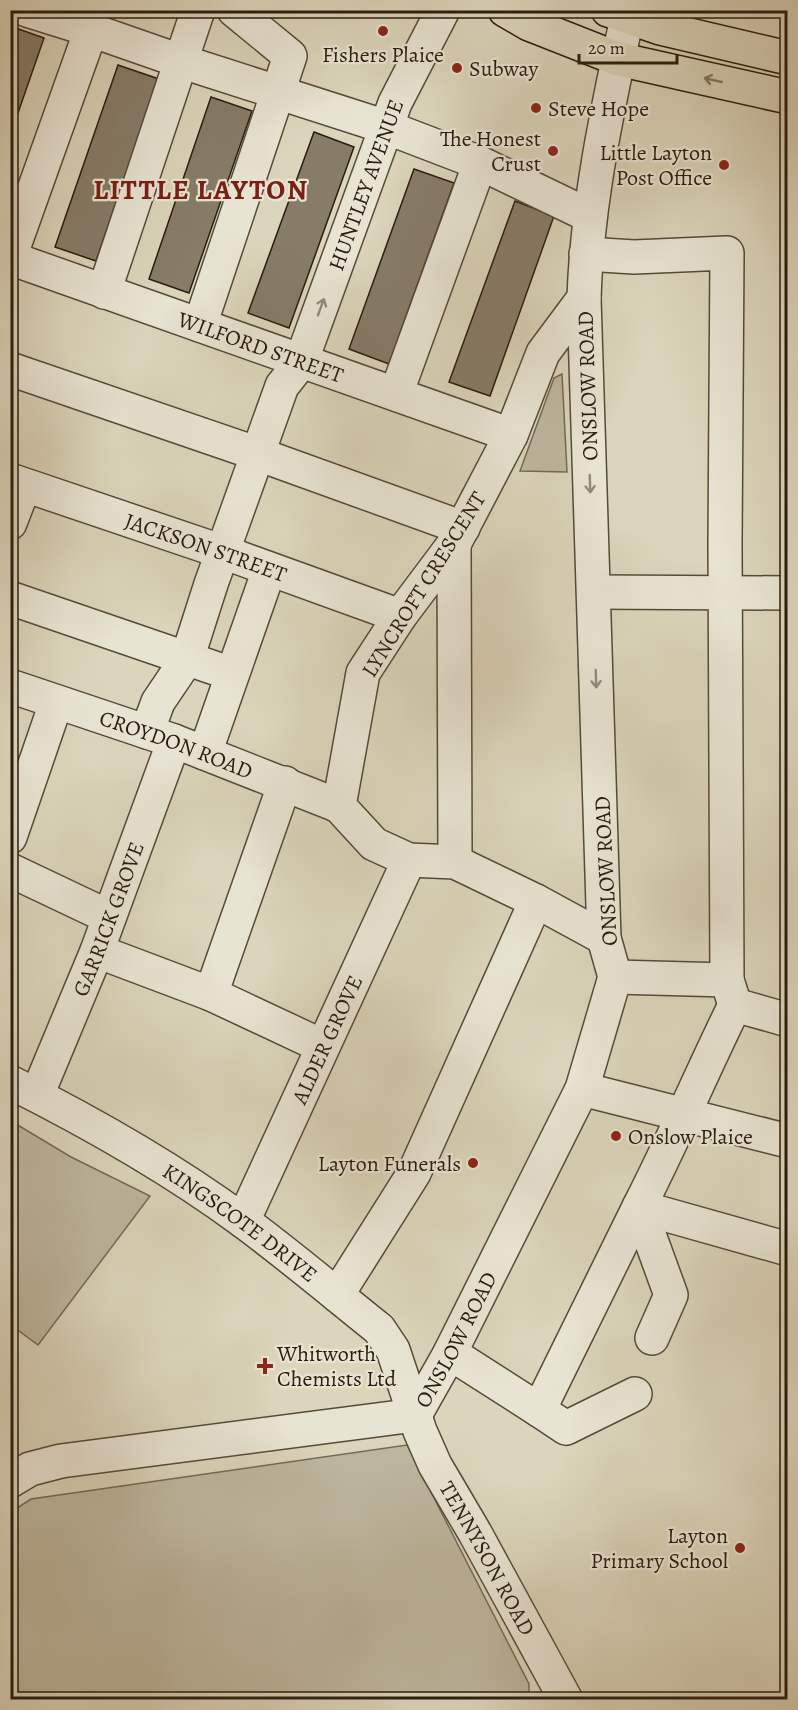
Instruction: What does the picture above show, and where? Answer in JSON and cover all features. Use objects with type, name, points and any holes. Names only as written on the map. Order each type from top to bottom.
[{"type":"main road","points":[[505,10],[529,24],[618,59],[788,97]]},
{"type":"main road","points":[[617,14],[788,58]]},
{"type":"street","points":[[27,10],[386,127],[480,163],[590,216]]},
{"type":"street","points":[[104,292],[198,10]]},
{"type":"street","points":[[200,325],[290,56],[234,10]]},
{"type":"street","name":"HUNTLEY AVENUE","points":[[223,552],[282,386],[301,362],[395,103],[443,10]]},
{"type":"street","name":"ONSLOW ROAD","points":[[10,1481],[30,1469],[61,1461],[415,1415],[450,1353],[582,1089],[615,977],[604,938],[584,298],[590,216],[618,59],[617,14]]},
{"type":"street","points":[[10,257],[91,30]]},
{"type":"street","points":[[396,394],[480,163]]},
{"type":"street","points":[[539,1410],[669,1149],[731,993],[726,594],[739,253],[634,257],[586,254]]},
{"type":"street","name":"WILFORD STREET","points":[[10,257],[511,435]]},
{"type":"street","name":"LYNCROFT CRESCENT","points":[[339,806],[363,673],[400,616],[458,536],[511,435],[543,353],[584,298]]},
{"type":"street","points":[[10,369],[258,454],[458,536],[455,862]]},
{"type":"street","points":[[10,524],[17,483]]},
{"type":"street","name":"JACKSON STREET","points":[[17,483],[223,552],[400,616]]},
{"type":"street","name":"GARRICK GROVE","points":[[24,1088],[97,951],[109,917],[160,736],[158,702],[187,659],[223,552]]},
{"type":"street","points":[[205,753],[269,570]]},
{"type":"street","points":[[594,592],[788,593]]},
{"type":"street","points":[[10,598],[232,674]]},
{"type":"street","name":"CROYDON ROAD","points":[[10,686],[160,736],[339,806]]},
{"type":"street","points":[[10,837],[56,703]]},
{"type":"street","points":[[211,994],[285,783]]},
{"type":"street","points":[[339,806],[374,844],[410,860],[455,862],[536,901],[604,938]]},
{"type":"street","name":"ALDER GROVE","points":[[243,1221],[410,860]]},
{"type":"street","points":[[10,870],[109,917]]},
{"type":"street","points":[[337,1295],[414,1173],[536,901]]},
{"type":"street","points":[[97,951],[211,994],[322,1046]]},
{"type":"street","points":[[615,977],[731,993],[788,1020]]},
{"type":"street","name":"KINGSCOTE DRIVE","points":[[24,1088],[187,1183],[243,1221],[379,1329],[393,1350],[415,1415]]},
{"type":"street","points":[[582,1089],[788,1141]]},
{"type":"street","points":[[639,1207],[788,1249]]},
{"type":"street","points":[[639,1207],[671,1295],[652,1338]]},
{"type":"street","points":[[450,1353],[566,1428],[634,1394]]},
{"type":"street","name":"TENNYSON ROAD","points":[[415,1415],[435,1465],[475,1533],[566,1700]]},
{"type":"shaded area","points":[[562,374],[567,472],[520,471],[554,378]]},
{"type":"shaded area","points":[[11,1121],[71,1157],[150,1196],[38,1345],[11,1325]]},
{"type":"shaded area","points":[[407,1445],[529,1684],[529,1700],[11,1700],[11,1512],[31,1499]]},
{"type":"building","points":[[10,26],[44,38],[10,136]]},
{"type":"building","points":[[118,65],[159,79],[96,261],[55,247]]},
{"type":"building","points":[[211,97],[252,111],[189,293],[149,279]]},
{"type":"building","points":[[314,132],[354,147],[289,328],[248,313]]},
{"type":"building","points":[[414,169],[454,183],[389,364],[349,349]]},
{"type":"building","points":[[515,201],[554,216],[490,396],[449,382]]},
{"type":"place","name":"Fishers Plaice","points":[[383,31]]},
{"type":"place","name":"Subway","points":[[457,68]]},
{"type":"place","name":"Steve Hope","points":[[536,108]]},
{"type":"place","name":"The Honest Crust","points":[[553,151]]},
{"type":"place","name":"Little Layton Post Office","points":[[724,165]]},
{"type":"place","name":"Onslow Plaice","points":[[616,1136]]},
{"type":"place","name":"Layton Funerals","points":[[473,1163]]},
{"type":"place","name":"Whitworth Chemists Ltd","points":[[265,1366]]},
{"type":"place","name":"Layton Primary School","points":[[740,1548]]},
{"type":"district","name":"LITTLE LAYTON","points":[[201,189]]}]
